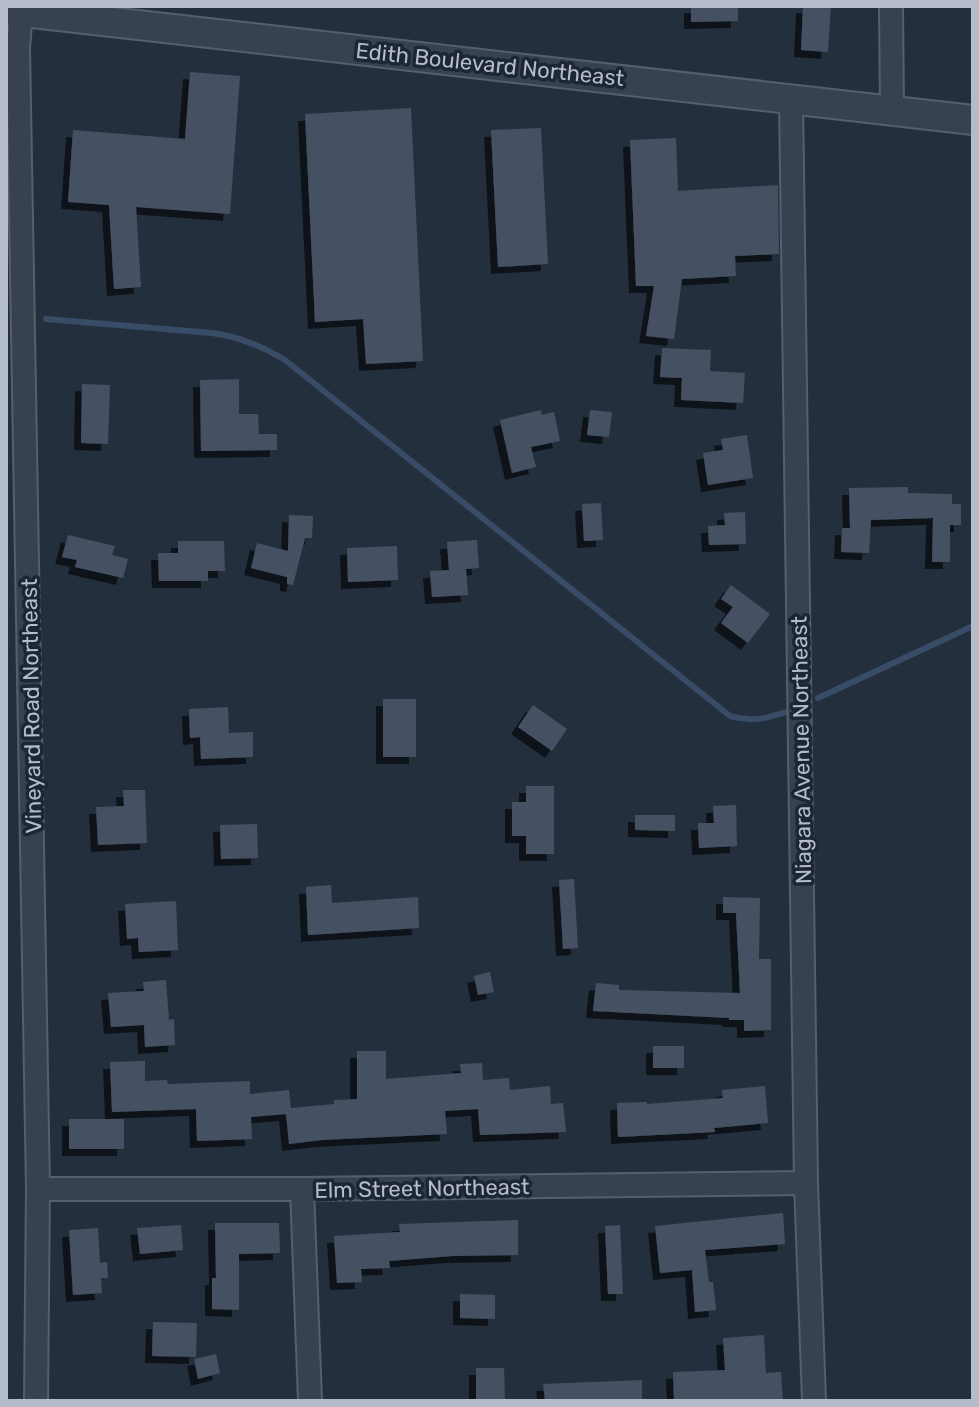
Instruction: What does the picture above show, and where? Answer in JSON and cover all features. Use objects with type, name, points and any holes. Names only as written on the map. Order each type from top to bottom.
[{"type":"street","points":[[891,6],[892,110]]},
{"type":"street","name":"Edith Boulevard Northeast","points":[[13,11],[973,120]]},
{"type":"street","name":"Vineyard Road Northeast","points":[[13,11],[18,48],[38,1189],[36,1401]]},
{"type":"street","name":"Niagara Avenue Northeast","points":[[791,98],[806,1183],[814,1401]]},
{"type":"street","name":"Elm Street Northeast","points":[[38,1189],[806,1183]]},
{"type":"street","points":[[302,1189],[310,1401]]},
{"type":"building","points":[[691,6],[738,6],[738,21],[691,22]]},
{"type":"building","points":[[803,6],[831,6],[828,52],[801,50]]},
{"type":"building","points":[[190,72],[240,76],[230,214],[136,207],[141,287],[114,289],[109,205],[68,202],[73,130],[185,139]]},
{"type":"building","points":[[411,108],[423,361],[366,364],[363,319],[315,322],[305,114]]},
{"type":"building","points":[[541,128],[548,264],[498,267],[491,130]]},
{"type":"building","points":[[676,138],[678,191],[778,185],[779,254],[735,256],[736,276],[682,279],[674,339],[646,336],[654,286],[636,286],[630,140]]},
{"type":"building","points":[[662,348],[711,350],[710,371],[745,373],[743,403],[681,400],[682,378],[660,377]]},
{"type":"building","points":[[239,379],[239,414],[258,414],[259,434],[277,434],[277,450],[201,451],[200,380]]},
{"type":"building","points":[[82,384],[110,385],[108,444],[81,443]]},
{"type":"building","points":[[541,410],[542,415],[554,412],[560,441],[531,447],[536,467],[512,473],[500,420]]},
{"type":"building","points":[[590,410],[612,412],[609,437],[587,435]]},
{"type":"building","points":[[747,435],[753,478],[708,485],[703,453],[723,450],[721,439]]},
{"type":"building","points":[[908,487],[908,493],[952,494],[952,504],[961,504],[961,525],[950,525],[950,562],[932,562],[933,518],[871,520],[869,553],[841,552],[842,528],[850,528],[849,488]]},
{"type":"building","points":[[601,503],[603,540],[584,541],[582,504]]},
{"type":"building","points":[[745,512],[746,544],[709,545],[708,526],[725,525],[724,513]]},
{"type":"building","points":[[289,515],[313,516],[312,538],[305,538],[293,585],[287,584],[287,577],[251,568],[257,543],[288,551]]},
{"type":"building","points":[[68,535],[115,546],[112,555],[128,559],[123,578],[75,567],[77,560],[62,557]]},
{"type":"building","points":[[477,540],[479,568],[466,569],[468,595],[432,597],[430,571],[449,570],[447,542]]},
{"type":"building","points":[[178,541],[224,541],[225,571],[208,571],[208,581],[159,581],[158,553],[178,553]]},
{"type":"building","points":[[397,546],[398,580],[348,582],[347,548]]},
{"type":"building","points":[[731,585],[770,614],[748,643],[721,623],[733,607],[721,599]]},
{"type":"building","points":[[383,699],[416,699],[416,757],[383,757]]},
{"type":"building","points":[[533,705],[567,729],[552,751],[518,727]]},
{"type":"building","points":[[228,707],[229,733],[253,732],[253,757],[201,759],[200,737],[190,738],[189,709]]},
{"type":"building","points":[[526,786],[554,786],[554,854],[526,854],[526,836],[512,836],[512,802],[526,802]]},
{"type":"building","points":[[123,790],[145,790],[147,843],[98,845],[96,807],[124,806]]},
{"type":"building","points":[[736,805],[737,846],[699,848],[698,823],[714,823],[713,806]]},
{"type":"building","points":[[635,815],[675,815],[675,831],[635,830]]},
{"type":"building","points":[[257,824],[258,858],[221,859],[220,825]]},
{"type":"building","points":[[574,879],[578,948],[563,949],[559,880]]},
{"type":"building","points":[[331,885],[332,903],[418,897],[419,928],[308,935],[306,887]]},
{"type":"building","points":[[723,897],[760,898],[759,959],[771,959],[771,1030],[744,1031],[744,1020],[729,1018],[593,1011],[596,983],[619,985],[619,990],[740,993],[736,913],[723,913]]},
{"type":"building","points":[[176,901],[178,950],[139,952],[138,938],[127,939],[125,904]]},
{"type":"building","points":[[490,972],[494,992],[478,995],[474,976]]},
{"type":"building","points":[[166,980],[169,1020],[174,1019],[175,1045],[145,1047],[144,1025],[111,1027],[108,993],[144,991],[143,982]]},
{"type":"building","points":[[653,1046],[684,1046],[684,1068],[653,1068]]},
{"type":"building","points":[[357,1051],[386,1051],[386,1079],[461,1073],[460,1064],[482,1063],[483,1080],[509,1078],[510,1090],[550,1086],[551,1104],[563,1103],[566,1132],[480,1135],[478,1109],[445,1111],[447,1134],[289,1144],[286,1114],[251,1117],[252,1139],[197,1141],[196,1109],[112,1112],[110,1062],[145,1061],[145,1081],[167,1080],[168,1084],[250,1081],[250,1094],[289,1090],[291,1108],[357,1099]]},
{"type":"building","points":[[765,1086],[768,1123],[714,1128],[715,1132],[618,1137],[617,1103],[647,1104],[723,1098],[722,1090]]},
{"type":"building","points":[[69,1119],[124,1119],[124,1149],[69,1149]]},
{"type":"building","points":[[783,1213],[785,1244],[705,1250],[716,1310],[695,1312],[692,1270],[660,1273],[655,1226]]},
{"type":"building","points":[[518,1220],[518,1255],[389,1261],[390,1268],[361,1269],[362,1282],[337,1283],[334,1236],[400,1232],[399,1224]]},
{"type":"building","points":[[215,1223],[279,1223],[280,1253],[239,1254],[239,1310],[212,1309],[212,1278],[216,1278]]},
{"type":"building","points":[[181,1225],[183,1250],[140,1254],[137,1228]]},
{"type":"building","points":[[620,1225],[623,1294],[608,1294],[605,1226]]},
{"type":"building","points":[[98,1228],[100,1263],[107,1262],[108,1278],[101,1278],[102,1293],[73,1295],[69,1230]]},
{"type":"building","points":[[460,1294],[495,1295],[495,1319],[460,1318]]},
{"type":"building","points":[[153,1322],[197,1323],[196,1357],[152,1356]]},
{"type":"building","points":[[764,1335],[766,1373],[781,1372],[783,1401],[674,1401],[673,1372],[725,1370],[723,1338]]},
{"type":"building","points":[[216,1354],[220,1373],[198,1379],[194,1359]]},
{"type":"building","points":[[476,1368],[504,1368],[505,1401],[476,1401]]},
{"type":"building","points":[[642,1380],[642,1401],[545,1401],[543,1384]]},
{"type":"waterway","points":[[46,319],[212,333],[259,346],[276,355],[730,716],[758,719],[786,712]]},
{"type":"waterway","points":[[818,698],[973,626]]}]
